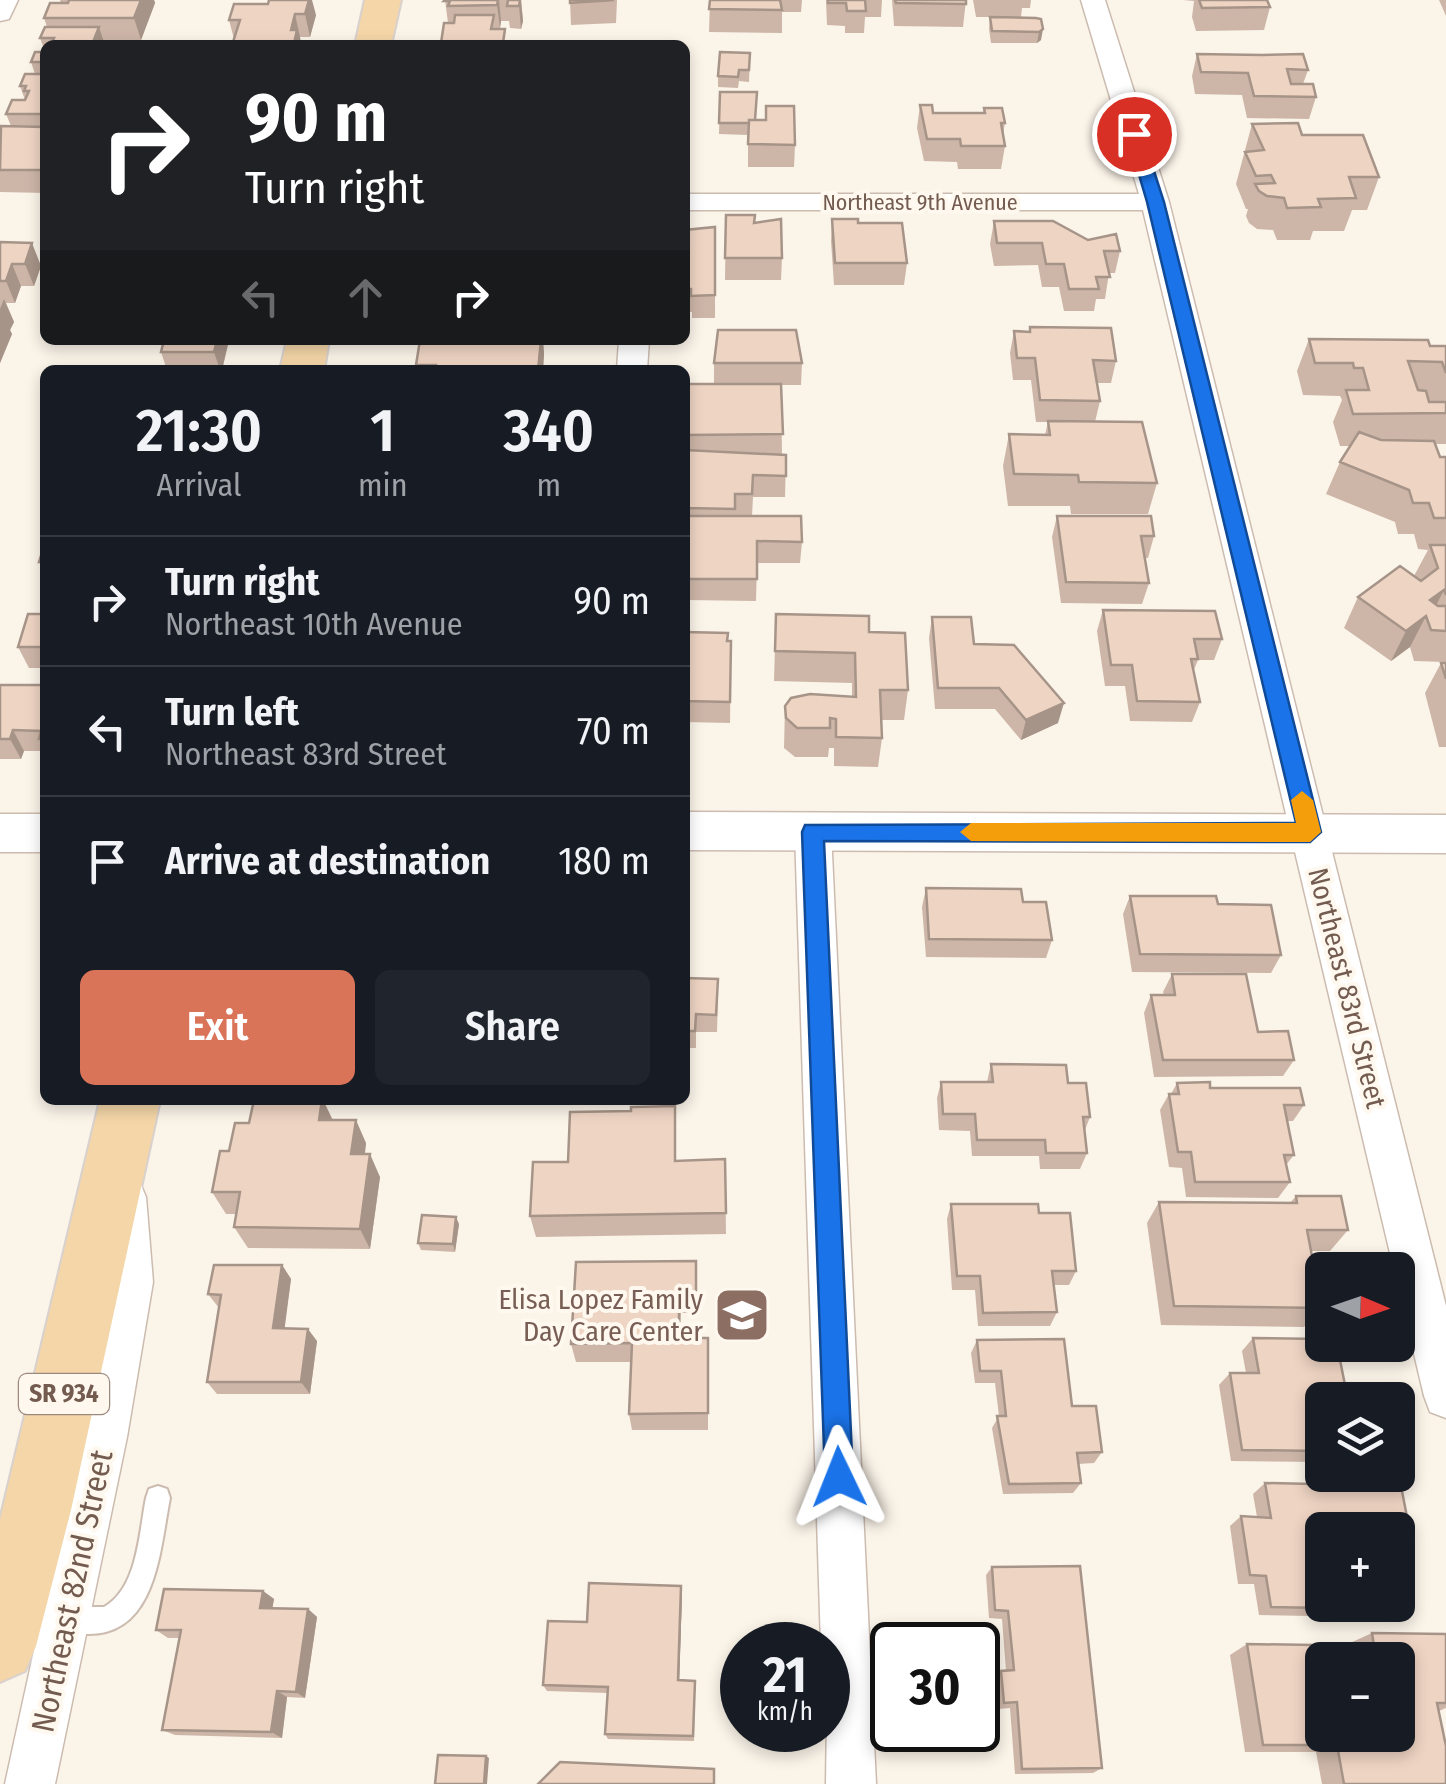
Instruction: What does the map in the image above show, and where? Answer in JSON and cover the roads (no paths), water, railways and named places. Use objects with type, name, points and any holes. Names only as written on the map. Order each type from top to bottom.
[{"type":"main road","points":[[374,40],[383,0]]},
{"type":"main road","name":"SR 934","points":[[0,1646],[37,1510],[126,1120]]},
{"type":"street","points":[[0,14],[6,0]]},
{"type":"street","name":"Northeast 83rd Street","points":[[1093,0],[1155,202],[1446,1396]]},
{"type":"street","name":"Northeast 9th Avenue","points":[[690,202],[1155,202]]},
{"type":"street","points":[[690,831],[1446,834]]},
{"type":"street","points":[[813,832],[851,1784]]},
{"type":"street","points":[[0,834],[40,833]]},
{"type":"street","name":"Northeast 82nd Street","points":[[30,1784],[67,1620],[131,1282],[126,1120]]},
{"type":"lane","points":[[67,1620],[108,1619],[125,1610],[137,1592],[158,1498]]},
{"type":"place","name":"Elisa Lopez Family Day Care Center","points":[[742,1315]]}]
